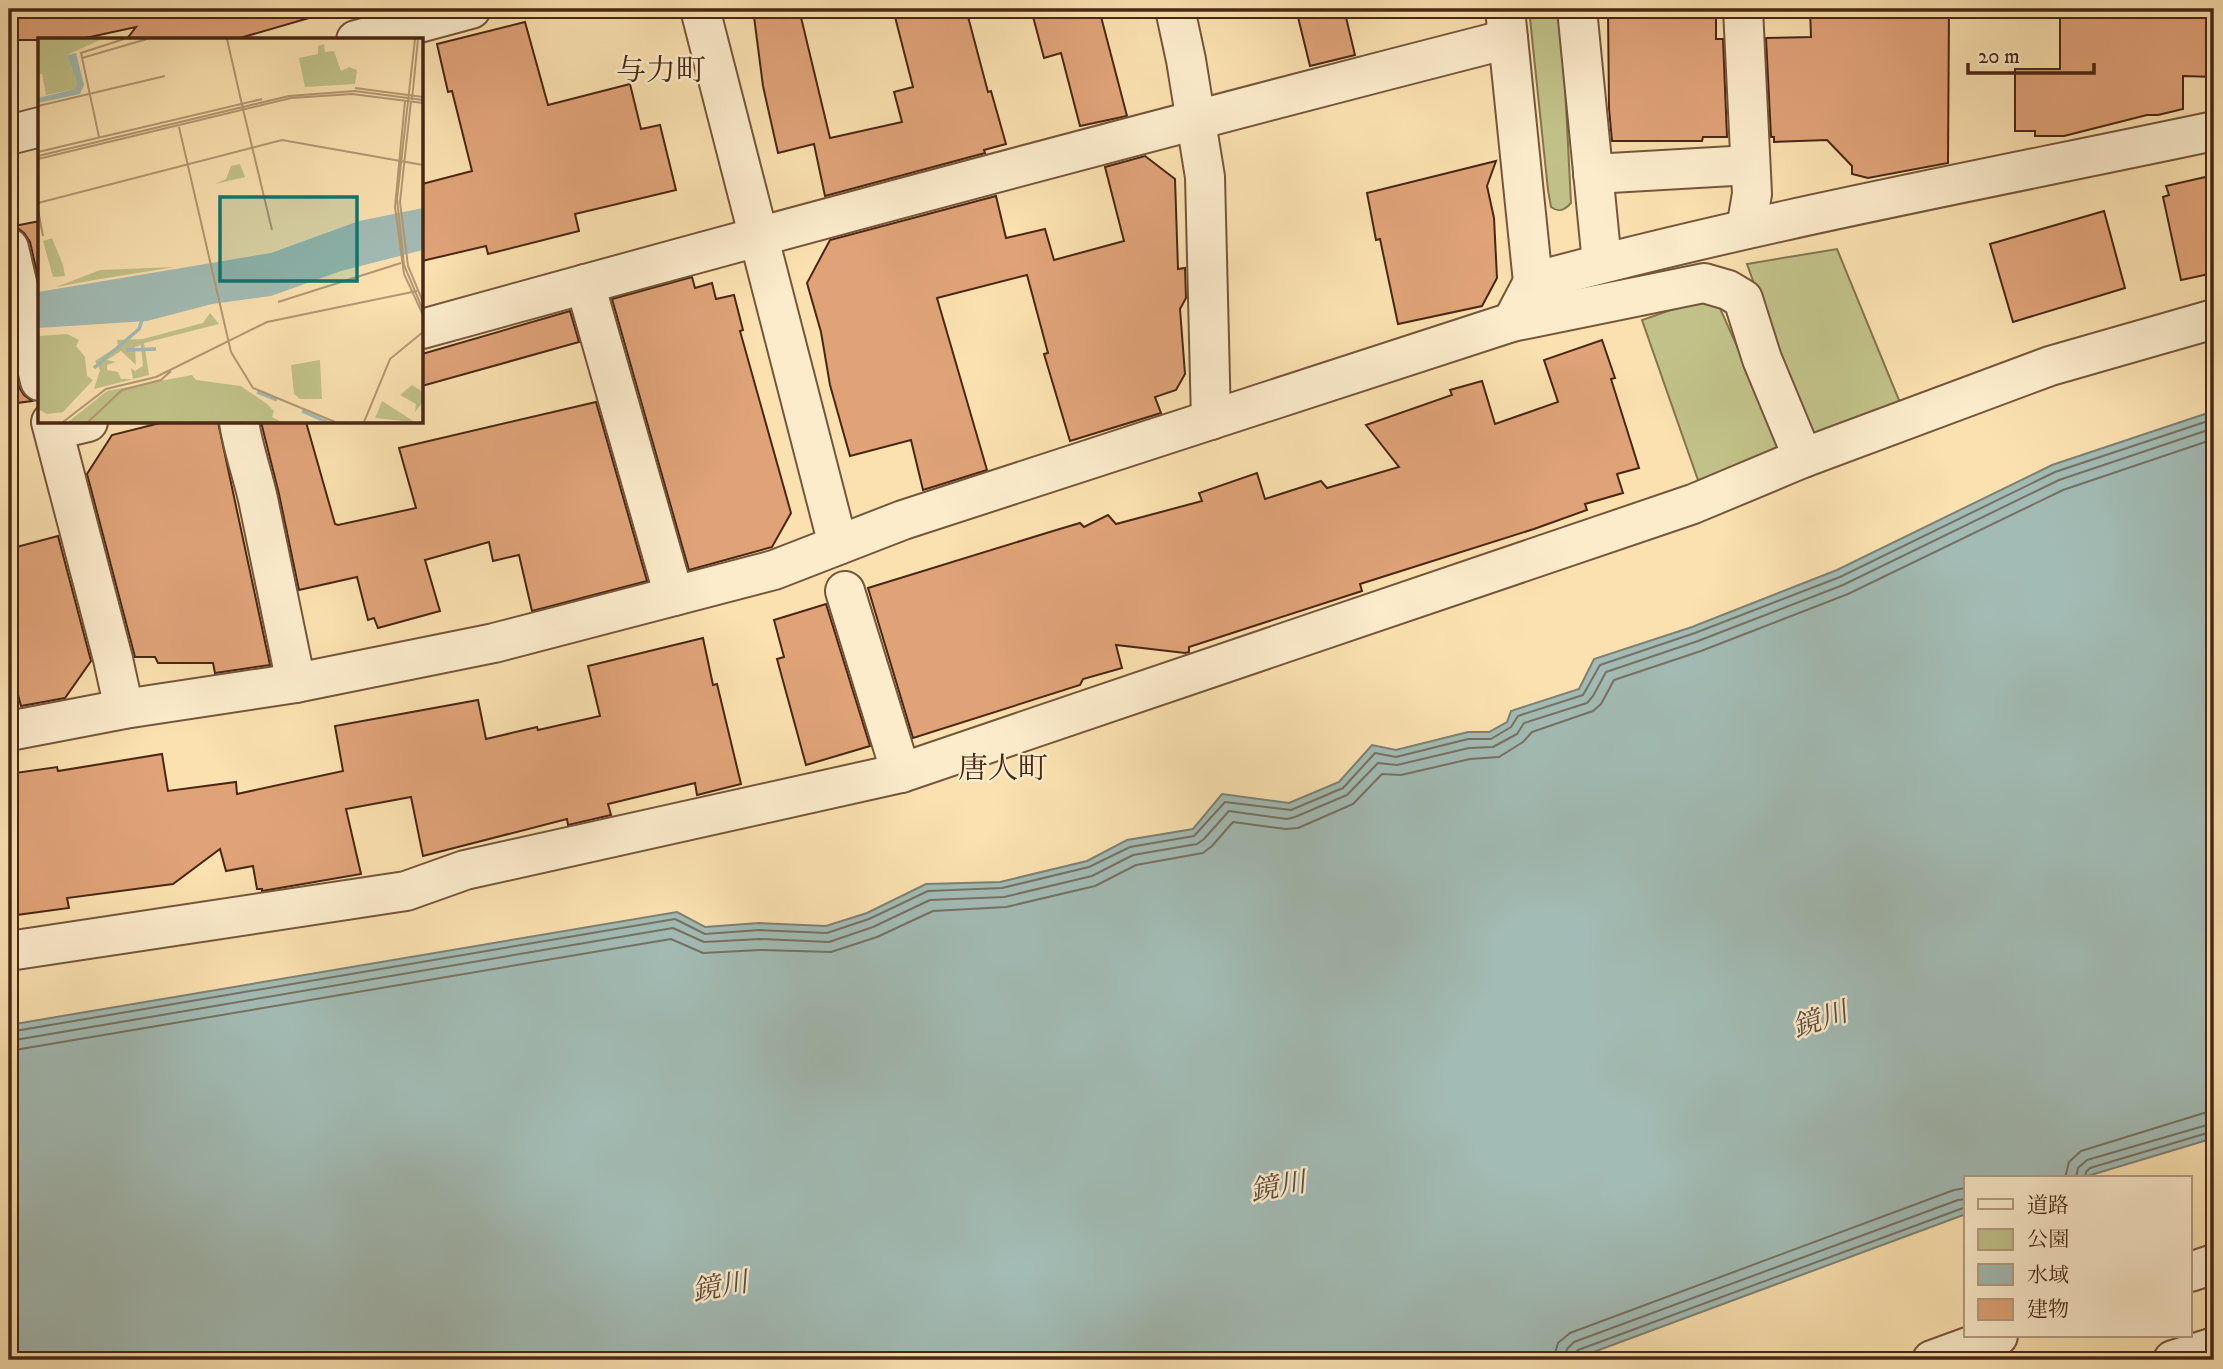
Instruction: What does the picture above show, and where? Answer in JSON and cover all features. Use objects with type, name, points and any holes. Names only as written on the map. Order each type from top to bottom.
[{"type":"street","points":[[363,38],[471,9]]},
{"type":"street","points":[[700,9],[838,545]]},
{"type":"street","points":[[1175,9],[1197,119],[1205,177],[1211,420]]},
{"type":"street","points":[[1577,9],[1602,263]]},
{"type":"street","points":[[1743,9],[1752,194],[1746,229]]},
{"type":"street","points":[[424,329],[1197,119],[1507,24],[1533,282],[1512,322]]},
{"type":"street","points":[[9,135],[38,128]]},
{"type":"street","points":[[1533,282],[1746,229],[2214,131]]},
{"type":"street","points":[[1593,174],[1750,165]]},
{"type":"street","points":[[9,248],[38,372]]},
{"type":"street","points":[[9,731],[124,709],[296,683],[494,643],[774,570],[903,520],[1512,322],[1704,283],[1728,290],[1743,299],[1762,359],[1803,458]]},
{"type":"street","points":[[585,284],[674,596]]},
{"type":"street","points":[[9,951],[406,891],[465,870],[901,773],[1693,504],[1803,458],[2050,366],[2214,319]]},
{"type":"street","points":[[64,424],[124,709]]},
{"type":"street","points":[[239,424],[243,449],[258,499],[296,683]]},
{"type":"street","points":[[845,591],[901,773]]},
{"type":"street","points":[[2192,1271],[2214,1265]]},
{"type":"street","points":[[1932,1360],[1992,1338]]},
{"type":"street","points":[[2173,1360],[2214,1347]]},
{"type":"green space","points":[[1529,9],[1561,9],[1571,203],[1562,210],[1551,207],[1548,190]]},
{"type":"green space","points":[[1837,249],[1901,405],[1810,440],[1747,264]]},
{"type":"green space","points":[[1708,297],[1719,306],[1783,449],[1699,483],[1642,320]]},
{"type":"water","name":"鏡川","points":[[2214,411],[2214,1138],[2088,1176],[1964,1176],[1964,1215],[1572,1360],[9,1360],[9,1025],[677,912],[705,927],[759,923],[826,926],[867,913],[926,884],[1000,882],[1087,861],[1127,840],[1193,829],[1222,794],[1289,803],[1339,782],[1372,745],[1396,750],[1468,732],[1489,732],[1507,722],[1511,711],[1579,689],[1594,659],[1692,627],[1837,570],[2052,465]]},
{"type":"building","points":[[9,9],[308,9],[309,18],[240,38],[128,38],[136,27],[85,38],[9,40]]},
{"type":"building","points":[[753,9],[799,9],[830,138],[902,122],[894,92],[913,87],[893,9],[966,9],[988,92],[991,91],[1006,144],[984,150],[985,153],[825,196],[814,144],[778,153],[763,86]]},
{"type":"building","points":[[1031,9],[1099,9],[1127,116],[1080,126],[1061,53],[1044,58]]},
{"type":"building","points":[[1296,9],[1344,9],[1355,55],[1310,66]]},
{"type":"building","points":[[1608,9],[1716,9],[1716,39],[1723,39],[1727,137],[1703,137],[1702,141],[1612,141]]},
{"type":"building","points":[[1810,9],[1949,9],[1948,163],[1868,178],[1852,174],[1852,166],[1827,140],[1774,142],[1774,137],[1771,137],[1766,38],[1811,37]]},
{"type":"building","points":[[2060,9],[2214,9],[2214,77],[2183,76],[2183,109],[2147,115],[2064,136],[2035,136],[2035,131],[2015,131],[2015,69],[2060,69]]},
{"type":"building","points":[[525,22],[548,105],[630,84],[641,129],[660,125],[676,190],[575,214],[579,231],[488,254],[486,246],[424,261],[424,183],[472,171],[452,91],[448,92],[437,44]]},
{"type":"building","points":[[1145,156],[1175,179],[1178,269],[1185,268],[1186,298],[1180,309],[1185,374],[1176,390],[1155,397],[1161,413],[1070,441],[1044,354],[1048,353],[1027,275],[937,298],[987,470],[923,490],[911,440],[850,456],[830,385],[821,332],[807,283],[830,240],[996,196],[1006,238],[1045,229],[1054,260],[1124,241],[1105,167]]},
{"type":"building","points":[[1496,161],[1487,186],[1494,218],[1497,278],[1482,306],[1398,324],[1367,193]]},
{"type":"building","points":[[2214,175],[2214,273],[2181,280],[2163,197],[2169,195],[2166,186]]},
{"type":"building","points":[[2104,211],[2125,288],[2013,322],[1990,244]]},
{"type":"building","points":[[38,221],[38,277],[30,242],[16,227],[9,227]]},
{"type":"building","points":[[692,277],[695,288],[712,283],[716,299],[734,295],[743,330],[740,331],[791,513],[772,547],[689,570],[612,299]]},
{"type":"building","points":[[570,311],[579,342],[424,385],[424,353]]},
{"type":"building","points":[[1602,340],[1615,378],[1611,379],[1639,468],[1617,474],[1623,493],[1585,504],[1587,510],[1534,529],[1360,584],[1362,591],[1189,647],[1189,652],[1116,645],[1122,668],[1083,679],[1080,685],[913,738],[868,588],[1080,523],[1084,527],[1108,515],[1116,524],[1202,501],[1199,493],[1257,473],[1265,499],[1321,481],[1327,488],[1399,467],[1366,425],[1452,395],[1450,390],[1482,381],[1495,424],[1558,402],[1544,360]]},
{"type":"building","points":[[9,343],[19,387],[32,401],[9,404]]},
{"type":"building","points":[[596,402],[647,581],[532,611],[519,555],[493,561],[489,542],[425,560],[440,611],[378,628],[374,618],[368,620],[357,577],[299,590],[262,424],[307,424],[335,524],[338,525],[416,508],[399,448]]},
{"type":"building","points":[[156,424],[218,424],[270,665],[215,673],[213,663],[158,663],[155,657],[135,657],[87,474],[112,435]]},
{"type":"building","points":[[58,536],[91,661],[65,698],[21,706],[9,661],[9,549]]},
{"type":"building","points":[[826,604],[870,746],[806,765],[777,659],[784,657],[774,620]]},
{"type":"building","points":[[703,638],[713,685],[717,684],[741,784],[697,795],[695,783],[608,804],[611,815],[568,825],[567,819],[423,856],[411,797],[346,809],[361,874],[262,891],[257,889],[253,866],[226,871],[220,849],[173,884],[67,898],[69,908],[9,916],[9,779],[16,778],[15,773],[57,767],[58,771],[162,754],[168,791],[236,782],[237,794],[343,771],[335,726],[478,700],[486,739],[600,716],[588,666]]},
{"type":"district","name":"与力町","points":[[661,71]]},
{"type":"district","name":"唐人町","points":[[1003,769]]}]
